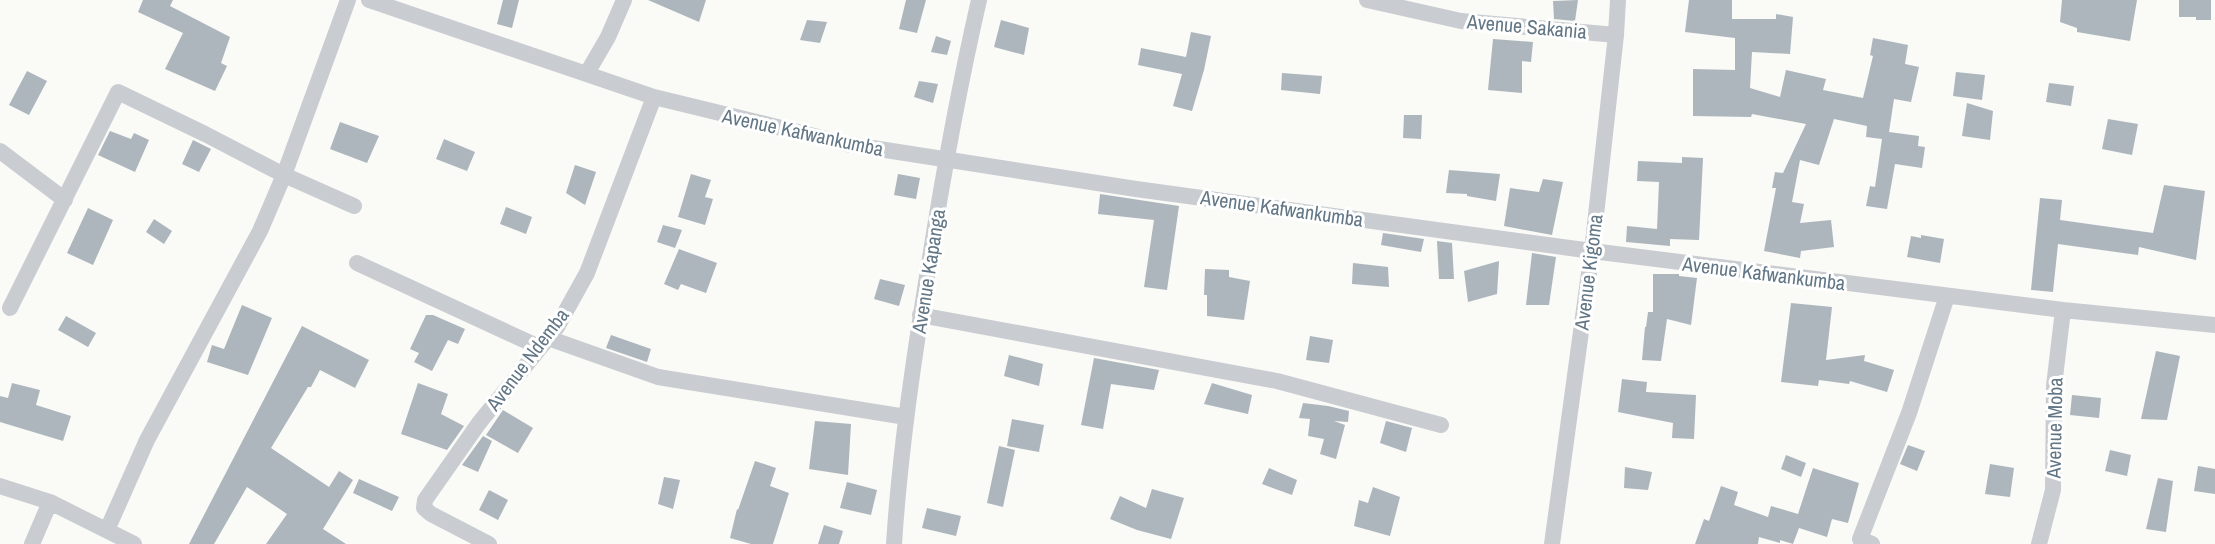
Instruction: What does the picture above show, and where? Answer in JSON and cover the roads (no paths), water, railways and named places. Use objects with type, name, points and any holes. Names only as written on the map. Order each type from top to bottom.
[{"type":"street","points":[[106,530],[147,440],[260,231],[284,175],[348,0]]},
{"type":"street","name":"Avenue Kafwankumba","points":[[369,0],[654,97],[848,144],[1136,189],[1592,251],[2063,310],[2215,325]]},
{"type":"street","points":[[587,73],[608,37],[624,0]]},
{"type":"street","name":"Avenue Kapanga","points":[[894,544],[901,451],[920,315],[946,158],[979,0]]},
{"type":"street","name":"Avenue Sakania","points":[[1367,0],[1461,21],[1616,35]]},
{"type":"street","name":"Avenue Kigoma","points":[[1552,544],[1592,251],[1618,0]]},
{"type":"street","points":[[10,308],[65,200],[113,97],[119,91],[284,175],[354,206]]},
{"type":"street","name":"Avenue Ndemba","points":[[489,544],[431,514],[423,505],[453,457],[557,327],[587,273],[654,97]]},
{"type":"street","points":[[0,151],[65,200]]},
{"type":"street","points":[[357,263],[543,343],[658,377],[906,417]]},
{"type":"street","points":[[1863,542],[1909,413],[1947,296]]},
{"type":"street","name":"Avenue Moba","points":[[2039,544],[2052,490],[2054,386],[2063,310]]},
{"type":"street","points":[[920,315],[1277,381],[1441,425]]},
{"type":"street","points":[[0,486],[50,502],[135,544]]},
{"type":"street","points":[[32,544],[50,502]]}]
